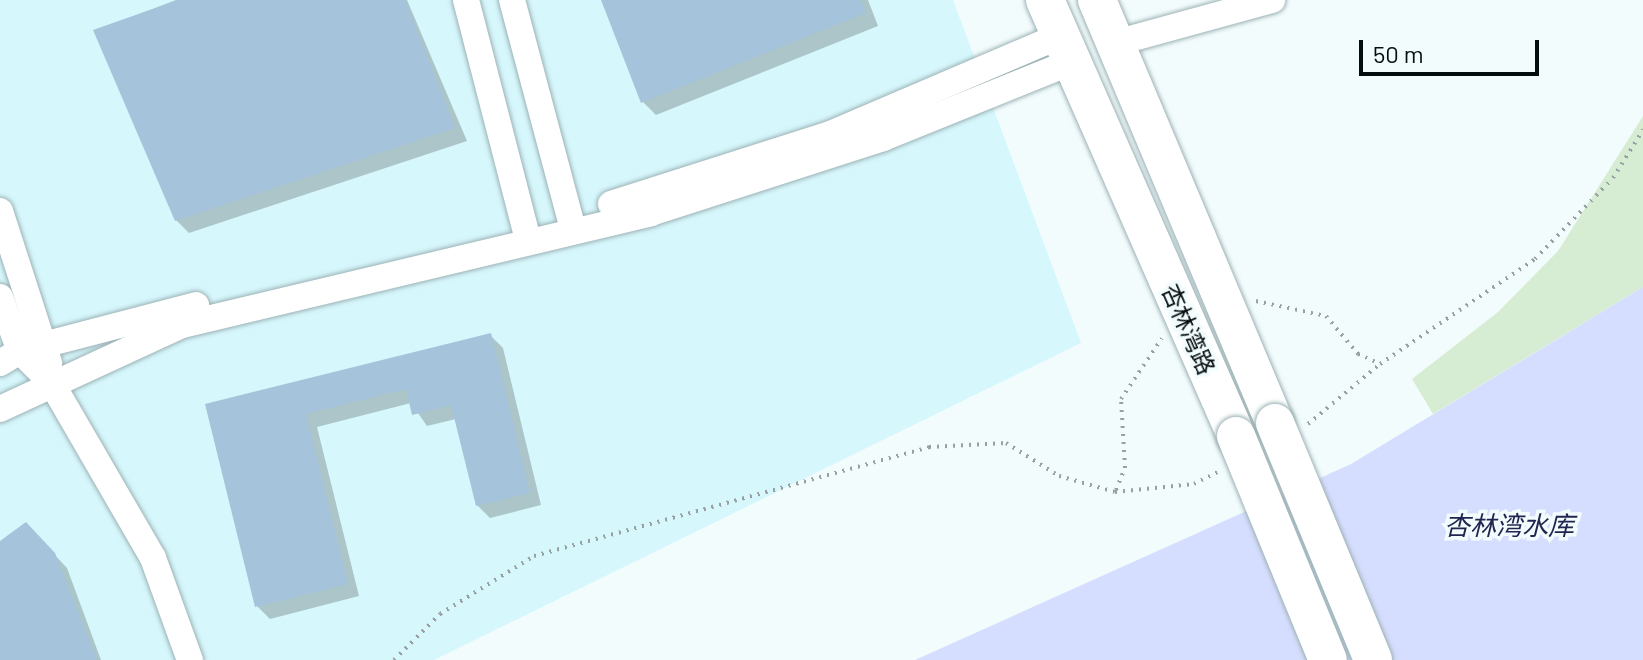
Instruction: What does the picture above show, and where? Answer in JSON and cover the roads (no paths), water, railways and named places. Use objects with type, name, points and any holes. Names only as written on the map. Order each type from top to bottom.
[{"type":"main road","name":"杏林湾路","points":[[1045,0],[1183,316],[1234,450],[1328,660]]},
{"type":"main road","name":"杏林湾路","points":[[1097,0],[1225,306],[1286,426],[1373,660]]},
{"type":"street","points":[[466,0],[526,232]]},
{"type":"street","points":[[512,0],[570,222]]},
{"type":"street","points":[[1115,43],[1272,0]]},
{"type":"street","points":[[0,409],[51,382],[182,325],[570,222],[830,134],[1066,49]]},
{"type":"street","points":[[0,211],[47,349],[51,382],[153,558],[190,660]]},
{"type":"street","points":[[10,357],[348,264],[526,232]]},
{"type":"street","points":[[0,297],[10,357],[51,382]]},
{"type":"water","name":"杏林湾水库","points":[[1643,287],[1643,660],[915,660],[1351,464]]}]
